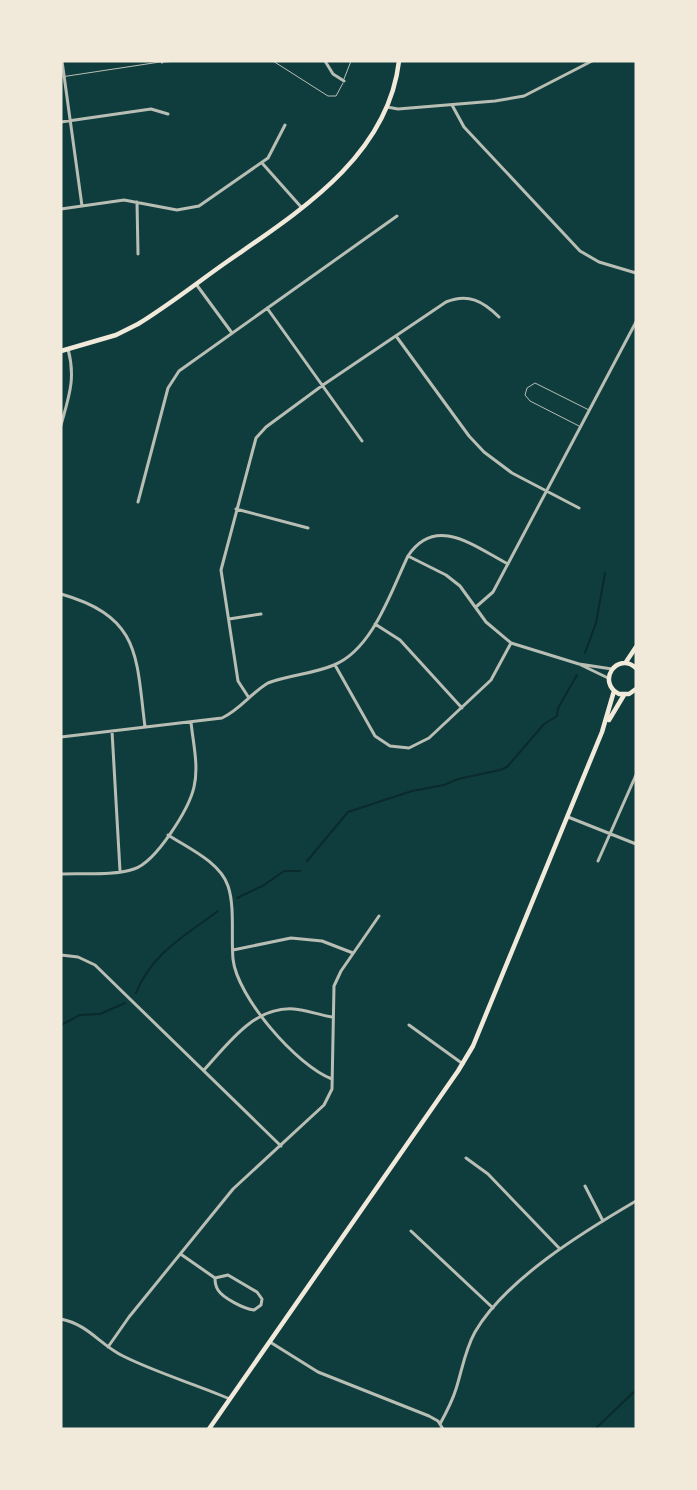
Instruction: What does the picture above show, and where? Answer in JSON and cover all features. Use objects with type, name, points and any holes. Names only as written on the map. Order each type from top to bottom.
[{"type":"main road","points":[[61,351],[116,335],[138,324],[326,189],[351,163],[369,138],[387,107],[400,61]]},
{"type":"main road","points":[[624,695],[614,691],[610,686],[608,678],[612,669],[626,662],[636,647]]},
{"type":"main road","points":[[626,662],[636,668]]},
{"type":"main road","points":[[602,732],[624,695],[636,689]]},
{"type":"main road","points":[[209,1429],[463,1064],[492,1002],[568,817],[602,732],[614,691]]},
{"type":"street","points":[[62,61],[62,77],[82,206]]},
{"type":"street","points":[[325,61],[333,74],[344,81]]},
{"type":"street","points":[[387,107],[398,108],[495,102],[524,96],[541,89],[592,61]]},
{"type":"street","points":[[452,105],[464,127],[580,250],[599,262],[636,273]]},
{"type":"street","points":[[61,122],[151,109],[168,114]]},
{"type":"street","points":[[61,209],[118,201],[137,202],[177,210],[191,209],[208,201],[262,163],[270,155],[286,125]]},
{"type":"street","points":[[262,163],[302,208]]},
{"type":"street","points":[[137,202],[138,254]]},
{"type":"street","points":[[138,502],[171,382],[179,371],[397,216]]},
{"type":"street","points":[[196,284],[232,333]]},
{"type":"street","points":[[249,698],[238,681],[222,570],[236,508],[256,438],[266,427],[452,299],[478,300],[499,317]]},
{"type":"street","points":[[267,308],[362,441]]},
{"type":"street","points":[[476,606],[493,592],[636,322]]},
{"type":"street","points":[[396,336],[484,452],[512,473],[579,508]]},
{"type":"street","points":[[61,425],[73,380],[73,367],[68,349]]},
{"type":"street","points":[[236,508],[308,528]]},
{"type":"street","points":[[61,737],[222,718],[235,712],[268,683],[335,665],[358,649],[375,624],[408,556],[420,542],[429,537],[450,535],[508,564]]},
{"type":"street","points":[[408,556],[446,576],[460,586],[486,622],[511,643],[579,664],[612,669]]},
{"type":"street","points":[[61,594],[99,608],[123,630],[136,659],[144,727]]},
{"type":"street","points":[[229,619],[261,614]]},
{"type":"street","points":[[375,624],[400,640],[462,708]]},
{"type":"street","points":[[335,665],[374,736],[390,746],[409,748],[419,745],[491,680],[511,643]]},
{"type":"street","points":[[579,664],[608,678]]},
{"type":"street","points":[[61,874],[136,869],[146,864],[154,856],[185,809],[194,786],[196,770],[191,722]]},
{"type":"street","points":[[112,731],[120,871]]},
{"type":"street","points":[[598,862],[636,775]]},
{"type":"street","points":[[568,817],[636,844]]},
{"type":"street","points":[[168,835],[210,864],[225,880],[230,896],[235,967],[243,990],[259,1016],[312,1068],[332,1079]]},
{"type":"street","points":[[108,1348],[130,1317],[182,1255],[233,1189],[324,1105],[332,1089],[334,986],[353,953],[379,916]]},
{"type":"street","points":[[233,950],[291,938],[322,941],[353,953]]},
{"type":"street","points":[[61,955],[88,960],[95,965],[281,1146]]},
{"type":"street","points":[[204,1070],[259,1016],[279,1010],[294,1009],[332,1017]]},
{"type":"street","points":[[409,1025],[463,1064]]},
{"type":"street","points":[[466,1158],[488,1174],[560,1249]]},
{"type":"street","points":[[585,1186],[603,1221]]},
{"type":"street","points":[[440,1424],[452,1401],[468,1347],[476,1331],[493,1308],[514,1286],[560,1249],[636,1201]]},
{"type":"street","points":[[411,1231],[493,1308]]},
{"type":"street","points":[[182,1255],[215,1278],[217,1289],[225,1296],[249,1310],[254,1310],[260,1305],[262,1299],[257,1292],[236,1279],[228,1275],[215,1278]]},
{"type":"street","points":[[61,1319],[84,1327],[108,1348],[128,1358],[230,1399]]},
{"type":"street","points":[[270,1342],[318,1372],[429,1416],[440,1424],[443,1429]]},
{"type":"lane","points":[[62,77],[178,61]]},
{"type":"lane","points":[[273,61],[328,96],[336,96],[351,61]]},
{"type":"lane","points":[[581,427],[530,401],[525,395],[527,388],[535,383],[590,410]]},
{"type":"waterway","points":[[585,653],[596,623],[605,573]]},
{"type":"waterway","points":[[307,861],[348,812],[412,791],[444,785],[458,779],[507,767],[544,724],[557,716],[558,708],[577,675]]},
{"type":"waterway","points":[[237,898],[264,885],[284,871],[300,871]]},
{"type":"waterway","points":[[136,993],[151,967],[161,956],[182,937],[218,911]]},
{"type":"waterway","points":[[61,1025],[80,1015],[100,1014],[125,1003]]},
{"type":"waterway","points":[[595,1429],[636,1390]]}]
